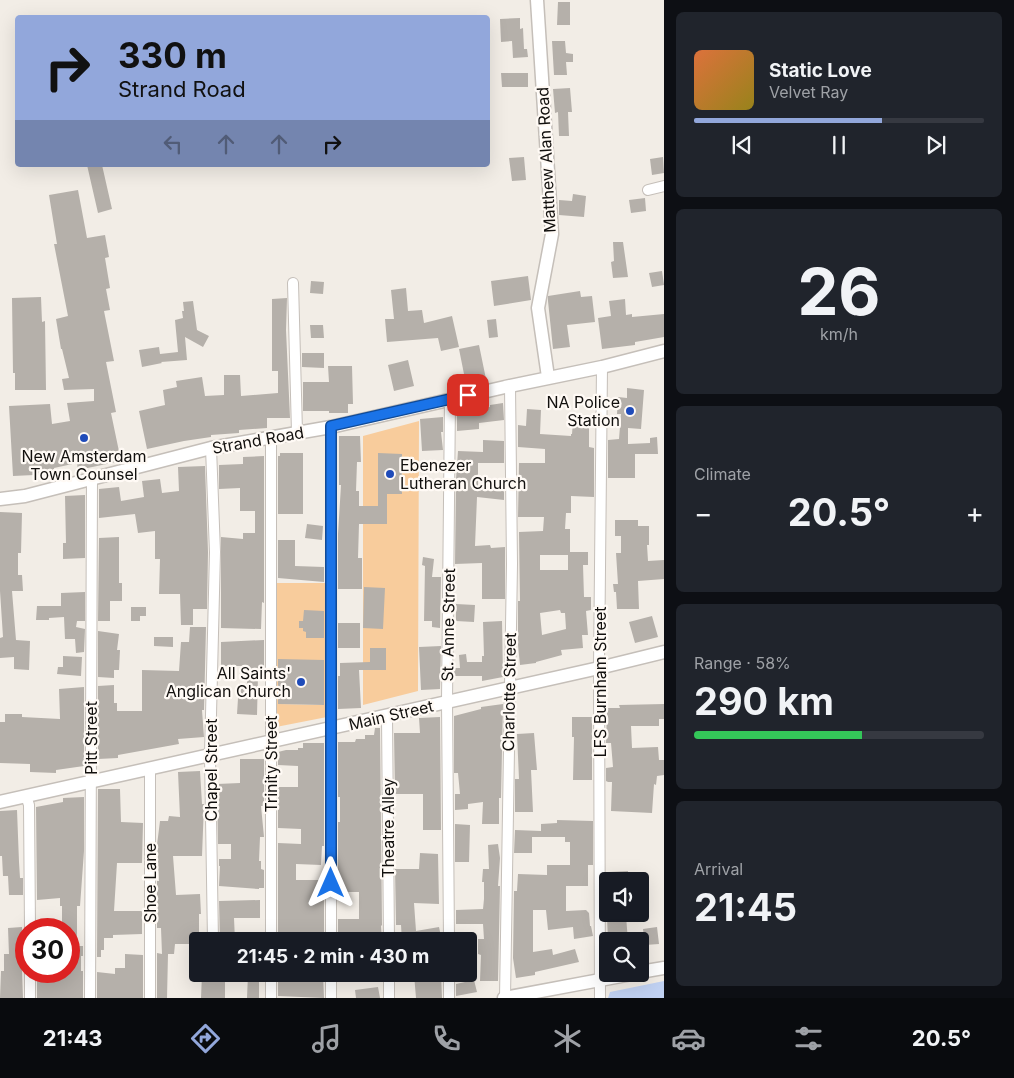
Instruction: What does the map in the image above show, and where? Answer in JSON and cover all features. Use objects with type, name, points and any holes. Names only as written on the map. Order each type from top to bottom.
[{"type":"street","name":"Matthew Alan Road","points":[[537,0],[552,234],[538,308],[548,378]]},
{"type":"street","points":[[648,190],[664,186]]},
{"type":"street","points":[[294,282],[297,432]]},
{"type":"street","name":"Strand Road","points":[[0,499],[25,496],[211,448],[331,426],[602,367],[664,351]]},
{"type":"street","name":"LFS Burnham Street","points":[[600,932],[599,668],[602,367]]},
{"type":"street","name":"Charlotte Street","points":[[504,998],[508,688],[512,564],[510,386]]},
{"type":"street","name":"St. Anne Street","points":[[449,932],[447,702],[450,400]]},
{"type":"street","points":[[331,426],[331,932]]},
{"type":"street","name":"Trinity Street","points":[[271,436],[271,932]]},
{"type":"street","name":"Chapel Street","points":[[211,448],[214,557],[210,755],[213,932]]},
{"type":"street","name":"Pitt Street","points":[[90,998],[92,478]]},
{"type":"street","name":"Main Street","points":[[0,802],[664,652]]},
{"type":"street","name":"Theatre Alley","points":[[387,716],[389,932]]},
{"type":"street","name":"Shoe Lane","points":[[150,768],[150,998]]},
{"type":"street","points":[[26,796],[29,805],[30,918]]},
{"type":"street","points":[[649,970],[664,968]]},
{"type":"street","points":[[504,998],[599,979]]},
{"type":"street","points":[[270,998],[271,982]]},
{"type":"street","points":[[331,982],[331,998]]},
{"type":"street","points":[[389,982],[389,998]]},
{"type":"street","points":[[449,982],[449,998]]},
{"type":"street","name":"LFS Burnham Street","points":[[600,982],[600,998]]},
{"type":"street","points":[[30,983],[30,998]]},
{"type":"shaded area","points":[[419,421],[418,691],[363,705],[363,436]],"holes":[[[378,454],[402,454],[402,494]]]},
{"type":"shaded area","points":[[277,583],[326,583],[327,717],[276,727]],"holes":[[[279,659],[323,705],[278,704]]]},
{"type":"water","points":[[664,981],[664,998],[608,998],[610,992]]},
{"type":"building","points":[[558,2],[570,2],[570,25],[557,25]]},
{"type":"building","points":[[520,18],[520,29],[523,28],[524,49],[527,49],[528,57],[513,58],[512,41],[501,42],[500,19]]},
{"type":"building","points":[[552,41],[565,41],[566,53],[573,54],[573,62],[566,62],[567,75],[554,75]]},
{"type":"building","points":[[501,73],[528,73],[528,87],[502,87]]},
{"type":"building","points":[[570,88],[572,112],[568,112],[569,136],[559,136],[558,112],[555,113],[553,89]]},
{"type":"building","points":[[524,157],[526,180],[512,181],[509,158]]},
{"type":"building","points":[[663,157],[664,173],[652,175],[650,159]]},
{"type":"building","points":[[87,167],[102,167],[112,209],[98,213]]},
{"type":"building","points":[[78,190],[87,238],[105,235],[109,257],[105,258],[110,288],[106,289],[110,310],[104,311],[114,361],[106,362],[116,412],[111,413],[121,461],[78,470],[77,463],[54,468],[55,474],[13,476],[9,406],[50,404],[52,424],[70,421],[67,403],[94,401],[94,389],[64,390],[62,379],[69,378],[61,349],[56,319],[68,316],[54,244],[57,244],[49,195]]},
{"type":"building","points":[[573,194],[586,196],[584,217],[559,215],[559,200],[572,201]]},
{"type":"building","points":[[645,198],[646,211],[631,213],[629,200]]},
{"type":"building","points":[[613,242],[623,242],[628,277],[613,278],[611,262],[614,261]]},
{"type":"building","points":[[662,271],[664,285],[652,287],[649,273]]},
{"type":"building","points":[[528,276],[531,300],[494,306],[491,281]]},
{"type":"building","points":[[311,281],[324,282],[323,294],[310,293]]},
{"type":"building","points":[[406,288],[408,311],[422,310],[424,323],[452,316],[459,347],[441,351],[438,338],[387,342],[385,319],[394,319],[391,290]]},
{"type":"building","points":[[580,291],[581,297],[592,296],[595,322],[567,325],[570,347],[553,349],[548,296]]},
{"type":"building","points":[[41,297],[42,322],[45,321],[46,390],[15,390],[12,298]]},
{"type":"building","points":[[287,298],[286,330],[290,418],[267,418],[267,428],[239,430],[239,433],[211,435],[211,437],[147,449],[139,411],[165,405],[163,390],[177,387],[176,381],[202,377],[205,396],[224,395],[224,375],[240,375],[241,396],[278,393],[278,371],[272,371],[272,299]]},
{"type":"building","points":[[625,299],[626,315],[632,314],[632,317],[664,314],[664,337],[635,342],[635,345],[602,349],[598,318],[611,316],[609,301]]},
{"type":"building","points":[[193,301],[197,330],[209,336],[203,347],[185,337],[187,360],[161,362],[142,367],[139,350],[159,347],[160,354],[178,352],[175,320],[183,318],[183,302]]},
{"type":"building","points":[[496,319],[498,337],[489,338],[487,320]]},
{"type":"building","points":[[310,325],[323,325],[324,338],[311,338]]},
{"type":"building","points":[[479,345],[486,379],[466,384],[459,349]]},
{"type":"building","points":[[302,353],[324,353],[324,368],[302,367]]},
{"type":"building","points":[[408,360],[414,386],[394,391],[388,365]]},
{"type":"building","points":[[328,366],[352,366],[353,404],[348,404],[348,413],[303,411],[303,382],[329,382]]},
{"type":"building","points":[[627,388],[644,390],[641,429],[628,428],[628,444],[650,443],[650,438],[657,437],[658,454],[635,454],[635,478],[608,478],[608,440],[619,439],[621,414],[617,414],[618,397],[627,398]]},
{"type":"building","points":[[503,403],[504,420],[479,423],[479,429],[457,431],[457,410],[490,407],[490,405]]},
{"type":"building","points":[[527,409],[541,410],[540,434],[571,436],[573,421],[589,422],[589,447],[594,448],[594,497],[571,496],[571,513],[566,513],[565,529],[570,529],[570,552],[588,552],[588,565],[583,565],[584,597],[591,597],[591,610],[586,611],[588,635],[582,635],[583,648],[561,650],[562,655],[536,663],[520,665],[518,645],[518,601],[520,601],[519,532],[543,531],[544,517],[518,517],[519,463],[545,463],[545,449],[518,447],[518,425],[526,426]],"holes":[[[540,555],[568,555],[568,570],[540,570]],[[560,610],[561,613],[565,613],[566,629],[542,635],[540,613]]]},
{"type":"building","points":[[443,417],[443,432],[441,432],[443,450],[422,451],[420,419]]},
{"type":"building","points":[[339,436],[360,436],[361,462],[357,462],[356,491],[359,491],[359,506],[378,506],[378,453],[402,454],[402,494],[387,494],[387,524],[359,524],[358,558],[362,558],[362,589],[338,589],[338,534],[341,485],[339,485]]},
{"type":"building","points":[[483,440],[504,441],[504,463],[478,463],[478,488],[504,490],[504,500],[477,497],[475,546],[505,547],[505,599],[482,599],[482,563],[455,564],[458,451],[483,452]]},
{"type":"building","points":[[280,453],[303,453],[303,514],[278,514],[278,456],[280,456]]},
{"type":"building","points":[[264,456],[264,603],[262,602],[261,629],[221,628],[221,537],[243,539],[243,533],[255,533],[255,511],[240,511],[240,488],[219,489],[219,465],[243,464],[243,457]]},
{"type":"building","points":[[205,466],[208,552],[207,609],[193,609],[193,625],[181,625],[180,594],[159,594],[160,559],[155,559],[155,531],[138,533],[135,514],[99,518],[99,489],[119,487],[121,501],[144,497],[142,481],[160,479],[162,493],[179,491],[178,467]]},
{"type":"building","points":[[85,495],[85,558],[63,559],[63,543],[66,543],[65,496]]},
{"type":"building","points":[[0,512],[22,513],[21,553],[18,553],[18,575],[22,575],[23,591],[12,591],[16,640],[30,641],[29,670],[14,669],[14,657],[0,658],[0,638],[3,637],[0,591]]},
{"type":"building","points":[[615,520],[638,520],[638,526],[649,526],[648,561],[664,560],[664,579],[638,581],[639,609],[617,609],[616,592],[614,592],[613,584],[618,584],[616,553],[621,553],[621,536],[615,536]]},
{"type":"building","points":[[307,524],[323,526],[322,540],[305,538]]},
{"type":"building","points":[[119,537],[119,583],[122,583],[122,601],[110,601],[110,621],[98,621],[99,538]]},
{"type":"building","points":[[278,540],[295,540],[295,566],[324,567],[324,582],[278,578]]},
{"type":"building","points":[[423,557],[434,559],[432,577],[441,577],[440,628],[432,627],[432,621],[424,621],[425,566],[422,565]]},
{"type":"building","points":[[364,587],[385,588],[383,629],[363,628]]},
{"type":"building","points":[[85,592],[85,621],[77,621],[76,627],[85,629],[84,652],[76,653],[75,639],[65,639],[64,617],[36,620],[37,606],[61,606],[61,593]]},
{"type":"building","points":[[456,604],[475,605],[474,622],[456,621]]},
{"type":"building","points":[[131,607],[146,607],[146,616],[140,616],[140,621],[131,621]]},
{"type":"building","points":[[304,610],[324,611],[324,638],[306,638],[306,632],[303,631],[303,628],[299,628],[299,621],[303,621]]},
{"type":"building","points":[[652,616],[658,637],[635,643],[629,622]]},
{"type":"building","points":[[502,621],[503,677],[482,681],[482,676],[454,676],[454,668],[460,668],[459,655],[466,654],[467,662],[482,662],[482,656],[484,656],[483,622]]},
{"type":"building","points":[[338,623],[360,623],[360,648],[338,648]]},
{"type":"building","points":[[190,627],[206,627],[204,710],[202,710],[204,737],[178,739],[179,744],[118,755],[118,758],[98,759],[98,686],[114,685],[114,703],[117,703],[117,711],[142,711],[142,670],[179,671],[181,642],[189,642]]},
{"type":"building","points":[[98,631],[119,634],[117,650],[120,650],[119,670],[114,670],[114,678],[98,677]]},
{"type":"building","points":[[154,637],[173,637],[173,647],[154,646]]},
{"type":"building","points":[[264,640],[264,675],[258,675],[257,715],[237,714],[239,683],[247,684],[247,666],[221,666],[221,642]]},
{"type":"building","points":[[441,646],[440,689],[421,690],[419,647]]},
{"type":"building","points":[[370,648],[386,648],[386,670],[359,670],[361,708],[338,709],[340,663],[370,662]]},
{"type":"building","points":[[63,656],[82,657],[81,676],[57,674],[58,667],[63,667]]},
{"type":"building","name":"All Saints' Anglican Church","points":[[278,659],[324,660],[324,705],[278,704]]},
{"type":"building","points":[[84,687],[84,766],[56,770],[56,773],[30,772],[30,764],[0,763],[0,722],[5,722],[5,714],[22,714],[22,717],[60,719],[59,689]]},
{"type":"building","points":[[503,704],[499,824],[482,824],[483,802],[468,804],[468,809],[455,810],[455,794],[460,794],[458,773],[454,773],[454,716],[481,709],[481,707]]},
{"type":"building","points":[[664,704],[664,719],[659,719],[659,726],[631,726],[632,748],[658,747],[659,760],[664,760],[664,775],[657,776],[656,785],[654,784],[652,813],[611,811],[612,782],[606,781],[606,768],[613,767],[611,743],[606,743],[607,708],[620,708],[619,705]]},
{"type":"building","points":[[440,717],[441,830],[423,830],[423,794],[395,794],[394,733],[420,733],[419,718]]},
{"type":"building","points":[[572,717],[592,717],[592,780],[573,780],[574,737],[572,737]]},
{"type":"building","points":[[375,728],[380,728],[381,932],[338,932],[338,919],[359,919],[359,892],[338,892],[340,797],[338,797],[338,742],[355,742],[356,739],[365,739],[365,735],[374,735]]},
{"type":"building","points":[[534,733],[537,770],[531,770],[533,812],[515,812],[515,779],[519,779],[517,734]]},
{"type":"building","points":[[303,743],[324,743],[324,846],[322,846],[321,865],[296,864],[296,880],[324,880],[324,932],[278,932],[278,843],[301,844],[301,829],[278,828],[278,787],[298,787],[298,766],[278,765],[278,752],[303,748]]},
{"type":"building","points":[[240,759],[264,759],[264,806],[261,806],[264,837],[260,837],[259,861],[261,861],[261,869],[264,870],[264,888],[259,889],[219,886],[219,859],[231,859],[231,844],[218,844],[217,784],[240,783]]},
{"type":"building","points":[[200,771],[202,804],[204,804],[202,856],[173,856],[176,895],[200,894],[201,914],[199,914],[199,932],[189,932],[189,944],[175,944],[174,954],[168,954],[167,998],[157,998],[157,953],[162,954],[161,928],[157,928],[157,881],[159,881],[157,845],[160,821],[168,821],[169,816],[180,817],[178,772]]},
{"type":"building","points":[[98,789],[120,789],[121,822],[143,823],[142,863],[117,863],[114,911],[142,911],[142,934],[113,935],[113,938],[104,938],[104,950],[101,950],[101,957],[97,957]]},
{"type":"building","points":[[84,797],[84,851],[80,906],[77,906],[77,918],[62,918],[60,898],[37,900],[36,807],[63,802],[63,798]]},
{"type":"building","points":[[17,810],[20,878],[23,878],[23,895],[9,895],[8,876],[3,876],[2,856],[0,856],[0,811]]},
{"type":"building","points":[[557,820],[593,821],[593,865],[588,865],[588,886],[566,886],[566,911],[586,910],[589,913],[593,936],[574,939],[573,927],[548,930],[546,910],[533,910],[533,952],[552,949],[553,955],[575,949],[579,962],[535,972],[535,975],[516,978],[513,958],[514,891],[517,891],[518,874],[547,875],[547,865],[570,865],[570,842],[565,842],[565,837],[532,837],[532,853],[514,853],[515,830],[541,831],[541,824],[557,823]]},
{"type":"building","points":[[455,824],[470,825],[469,862],[455,862]]},
{"type":"building","points":[[498,844],[500,858],[498,886],[500,886],[498,981],[480,981],[481,955],[478,954],[478,939],[484,939],[483,924],[456,924],[456,910],[483,909],[483,869],[489,869],[488,845]]},
{"type":"building","points":[[420,853],[438,854],[439,904],[414,903],[416,931],[439,927],[440,932],[401,932],[401,925],[396,925],[395,869],[419,869]]},
{"type":"building","points":[[260,900],[260,918],[234,918],[235,932],[220,932],[219,901]]},
{"type":"building","points":[[607,922],[626,922],[627,932],[608,932]]},
{"type":"building","points":[[657,927],[659,944],[649,945],[649,932],[643,932],[643,929]]},
{"type":"building","points":[[8,928],[15,928],[15,983],[22,983],[23,998],[0,998],[1,971],[4,971],[4,954],[9,954]]},
{"type":"building","points":[[80,946],[83,946],[81,971],[83,971],[83,998],[37,998],[37,983],[80,983]]},
{"type":"building","points":[[125,954],[143,955],[143,998],[97,998],[97,972],[115,974],[115,968],[125,968]]},
{"type":"building","points":[[202,982],[225,982],[225,998],[201,998]]},
{"type":"building","points":[[248,982],[259,982],[259,998],[247,998]]},
{"type":"building","points":[[278,982],[323,982],[324,998],[278,996]]},
{"type":"building","points":[[415,982],[441,982],[442,998],[416,998]]},
{"type":"building","points":[[474,982],[477,992],[456,996],[456,984]]},
{"type":"building","points":[[378,987],[380,998],[356,998],[355,990]]},
{"type":"place","name":"NA Police Station","points":[[630,411]]},
{"type":"place","name":"New Amsterdam Town Counsel","points":[[84,438]]},
{"type":"place","name":"Ebenezer Lutheran Church","points":[[390,474]]},
{"type":"place","name":"All Saints' Anglican Church","points":[[301,682]]},
{"type":"route","points":[[331,883],[331,426],[468,395]]}]
